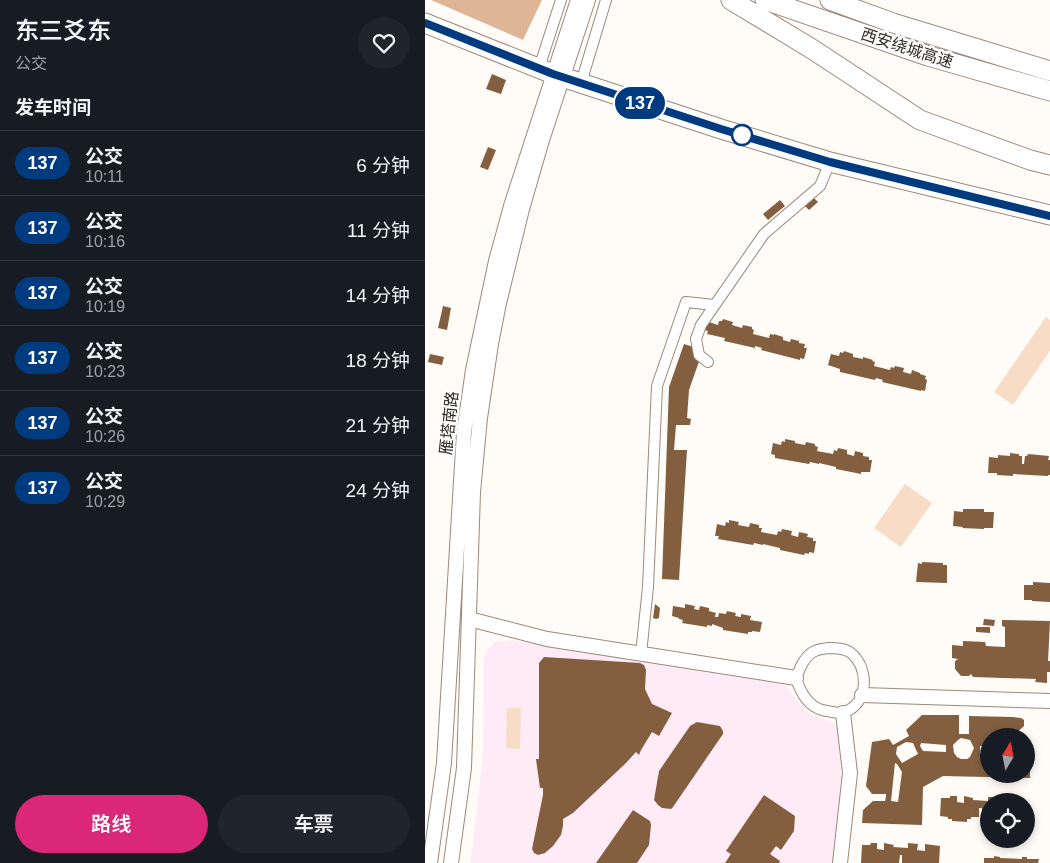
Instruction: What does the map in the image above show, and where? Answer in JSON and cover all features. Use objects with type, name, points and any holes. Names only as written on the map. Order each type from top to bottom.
[{"type":"highway","points":[[731,0],[812,49],[920,120],[1030,160],[1050,165]]},
{"type":"highway","name":"西安绕城高速","points":[[765,0],[928,56],[1050,91]]},
{"type":"highway","name":"西安绕城高速","points":[[830,0],[893,23],[1050,71]]},
{"type":"highway","points":[[425,23],[559,76],[721,129],[830,162],[1050,216]]},
{"type":"main road","name":"雁塔南路","points":[[451,863],[464,768],[473,492],[480,418],[501,293],[578,0]]},
{"type":"main road","name":"雁塔南路","points":[[430,863],[444,763],[464,432],[485,308],[511,206],[588,0]]},
{"type":"main road","points":[[469,619],[547,639],[796,678]]},
{"type":"main road","points":[[862,695],[1050,701]]},
{"type":"main road","points":[[841,863],[850,773],[843,713]]},
{"type":"street","points":[[559,76],[561,0]]},
{"type":"street","points":[[559,76],[606,0]]},
{"type":"street","points":[[707,362],[699,355],[695,339],[701,325],[764,234],[820,186],[830,162]]},
{"type":"street","points":[[641,654],[648,587],[657,386],[687,302],[714,305]]},
{"type":"street","points":[[837,648],[850,652],[859,662],[864,675],[862,695],[854,707],[843,713],[827,711],[809,702],[801,692],[796,678],[800,666],[815,650],[837,648]]},
{"type":"shaded area","points":[[431,0],[542,0],[523,40]]},
{"type":"shaded area","points":[[1046,317],[1050,320],[1050,351],[1013,405],[994,392]]},
{"type":"shaded area","points":[[905,484],[932,503],[901,547],[874,528]]},
{"type":"shaded area","points":[[512,640],[780,683],[789,688],[792,696],[808,713],[838,726],[841,777],[833,863],[470,863],[483,754],[484,655],[494,642]]},
{"type":"shaded area","points":[[507,708],[521,708],[520,749],[506,748]]},
{"type":"building","points":[[492,74],[506,80],[501,94],[486,89]]},
{"type":"building","points":[[488,147],[496,150],[488,170],[480,167]]},
{"type":"building","points":[[814,198],[818,202],[809,210],[805,206]]},
{"type":"building","points":[[780,200],[785,206],[768,220],[763,214]]},
{"type":"building","points":[[443,306],[451,308],[447,330],[438,328]]},
{"type":"building","points":[[723,319],[733,322],[732,325],[742,328],[743,325],[752,327],[754,330],[753,334],[769,338],[770,334],[774,334],[790,342],[791,339],[799,341],[799,343],[805,344],[804,348],[807,348],[804,359],[800,358],[800,360],[761,350],[762,348],[755,346],[755,348],[724,341],[725,338],[707,334],[708,331],[704,330],[706,321],[718,325],[719,321]]},
{"type":"building","points":[[684,344],[703,350],[689,390],[687,418],[691,419],[690,425],[676,425],[674,450],[687,450],[679,580],[662,579],[669,387]]},
{"type":"building","points":[[844,351],[853,354],[853,357],[873,360],[875,362],[874,366],[890,370],[891,367],[894,368],[895,366],[904,368],[903,372],[911,374],[912,370],[920,373],[926,376],[925,391],[882,382],[883,380],[876,378],[875,380],[840,372],[840,369],[828,365],[831,354],[839,356],[840,352],[843,353]]},
{"type":"building","points":[[430,354],[444,357],[442,365],[428,362]]},
{"type":"building","points":[[785,439],[805,445],[806,442],[815,444],[818,447],[817,451],[833,454],[834,450],[837,451],[838,448],[847,450],[847,454],[854,456],[855,451],[863,453],[863,456],[869,457],[869,460],[872,460],[870,472],[861,472],[861,474],[819,463],[810,462],[809,464],[775,458],[775,455],[771,454],[773,443],[781,445],[782,441],[785,442]]},
{"type":"building","points":[[1010,453],[1022,456],[1022,464],[1024,464],[1025,456],[1028,454],[1049,456],[1050,475],[1013,474],[1013,476],[988,473],[989,457],[998,458],[998,455],[1010,456]]},
{"type":"building","points":[[963,509],[984,509],[984,512],[994,512],[993,528],[962,528],[953,526],[954,511],[963,512]]},
{"type":"building","points":[[729,520],[739,522],[738,525],[749,527],[750,523],[759,525],[759,528],[762,528],[761,532],[777,535],[778,531],[781,532],[782,529],[792,531],[791,535],[798,537],[799,532],[808,534],[807,537],[813,538],[813,541],[816,541],[814,553],[809,552],[809,554],[805,553],[804,555],[763,544],[754,543],[753,545],[718,539],[719,536],[715,536],[717,524],[725,526],[726,522],[729,523]]},
{"type":"building","points":[[922,562],[943,563],[943,565],[947,565],[947,583],[916,582],[918,563],[922,564]]},
{"type":"building","points":[[1033,582],[1050,583],[1050,602],[1024,600],[1024,585],[1033,585]]},
{"type":"building","points":[[655,604],[660,608],[659,618],[656,619],[653,618]]},
{"type":"building","points":[[685,604],[695,606],[694,609],[699,610],[700,606],[709,608],[709,611],[716,613],[715,617],[718,617],[719,613],[726,614],[727,611],[736,613],[735,616],[741,617],[741,614],[751,616],[750,620],[762,622],[760,632],[752,631],[748,632],[748,634],[723,630],[723,628],[712,624],[712,626],[707,625],[707,627],[682,623],[683,620],[672,616],[673,606],[685,608]]},
{"type":"building","points":[[984,619],[995,620],[994,626],[983,625]]},
{"type":"building","points":[[1002,620],[1050,621],[1048,661],[1050,661],[1050,672],[1047,672],[1047,683],[1035,682],[1036,679],[973,677],[971,674],[969,676],[961,676],[955,669],[955,661],[958,659],[952,658],[952,645],[963,646],[963,641],[985,642],[986,646],[1005,647],[1005,627],[1002,626]]},
{"type":"building","points":[[976,627],[990,627],[990,633],[976,632]]},
{"type":"building","points":[[544,657],[640,663],[644,665],[646,670],[645,689],[652,704],[672,713],[659,736],[652,732],[639,755],[636,752],[573,813],[563,819],[561,835],[545,853],[538,855],[532,849],[543,795],[543,788],[540,788],[536,759],[539,759],[539,663]]},
{"type":"building","points":[[922,715],[959,715],[959,734],[969,734],[969,716],[1013,717],[1024,720],[1024,726],[1022,728],[980,728],[980,777],[943,776],[923,787],[922,825],[862,823],[863,810],[873,801],[885,801],[886,796],[886,794],[872,794],[866,786],[872,742],[889,739],[893,745],[909,736],[906,730]],"holes":[[[961,738],[970,740],[974,748],[967,759],[961,759],[954,753],[953,745]],[[906,742],[913,743],[918,754],[902,763],[896,754],[897,747]],[[921,743],[946,745],[946,752],[923,751],[920,746]],[[895,763],[902,772],[898,802],[891,801]]]},
{"type":"building","points":[[697,722],[720,726],[723,734],[673,807],[671,809],[662,808],[654,800],[659,771],[690,726]]},
{"type":"building","points":[[764,795],[795,816],[794,831],[781,850],[776,846],[770,854],[780,861],[779,863],[725,863],[731,854],[726,851]]},
{"type":"building","points":[[950,796],[957,796],[957,802],[964,803],[964,796],[980,800],[979,817],[971,817],[971,819],[967,819],[967,822],[952,821],[948,817],[940,816],[941,798],[950,798]]},
{"type":"building","points":[[633,810],[650,821],[651,825],[649,845],[637,863],[596,863]]},
{"type":"building","points":[[871,843],[877,843],[877,849],[884,850],[884,843],[894,845],[893,847],[908,848],[908,843],[918,844],[917,850],[925,851],[925,844],[940,846],[939,863],[902,863],[902,855],[900,855],[899,863],[861,863],[862,845],[870,845]]},
{"type":"building","points":[[994,856],[1000,858],[1022,859],[1022,857],[1027,857],[1027,859],[1039,859],[1038,863],[984,863],[984,858],[994,858]]},
{"type":"bus line","name":"137","points":[[425,23],[553,74],[721,129],[830,162],[1050,216]]}]
